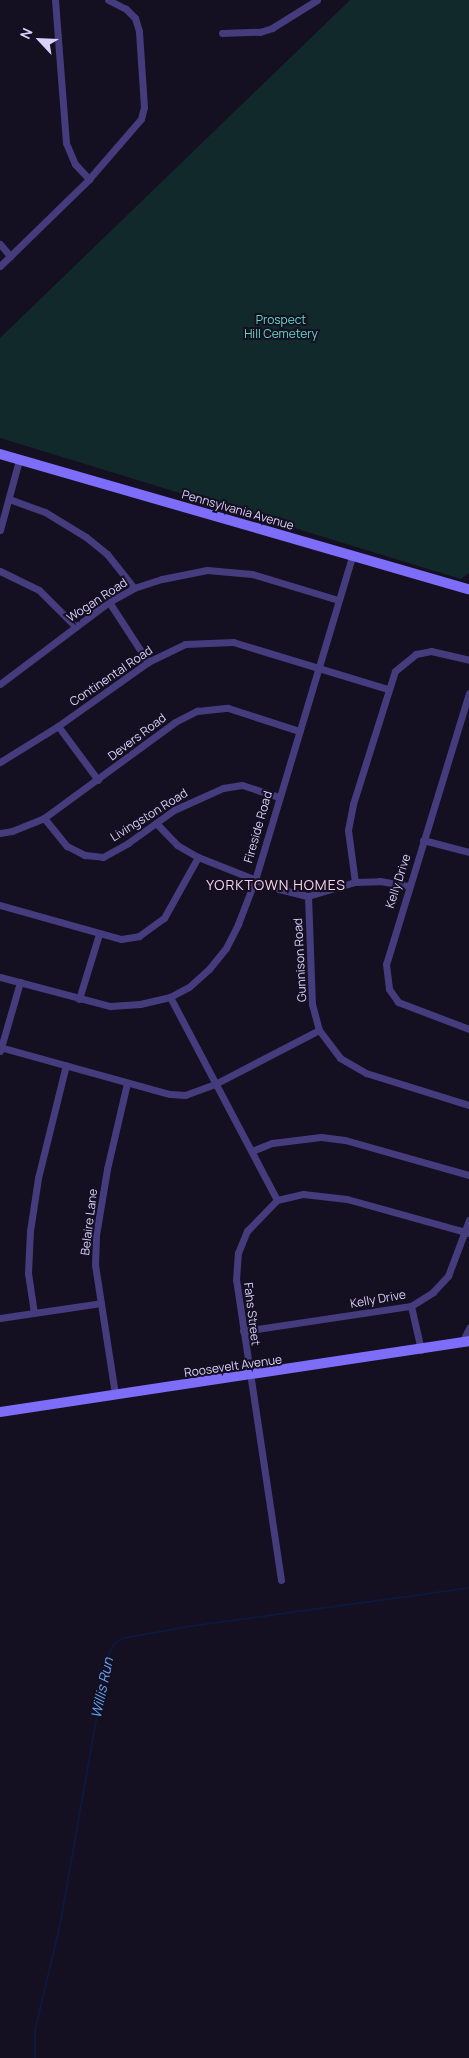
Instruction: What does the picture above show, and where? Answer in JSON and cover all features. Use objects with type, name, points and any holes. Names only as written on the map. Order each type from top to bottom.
[{"type":"street","points":[[55,0],[66,143],[75,164],[88,179]]},
{"type":"street","points":[[0,266],[88,179],[141,119],[144,108],[139,31],[135,18],[126,9],[108,0]]},
{"type":"street","points":[[222,32],[260,32],[272,28],[317,0]]},
{"type":"street","points":[[0,244],[10,256]]},
{"type":"street","name":"Pennsylvania Avenue","points":[[0,454],[352,557],[469,589]]},
{"type":"street","points":[[0,530],[19,460]]},
{"type":"street","points":[[9,499],[45,512],[86,537],[107,554],[134,588]]},
{"type":"street","name":"Fireside Road","points":[[0,977],[110,1006],[140,1004],[170,997],[189,987],[226,948],[254,880],[352,557]]},
{"type":"street","points":[[0,570],[39,590],[76,626]]},
{"type":"street","name":"Wogan Road","points":[[0,684],[109,602],[134,588],[207,570],[252,574],[338,600]]},
{"type":"street","points":[[109,602],[148,662]]},
{"type":"street","name":"Continental Road","points":[[0,762],[58,726],[148,662],[185,644],[233,642],[319,666],[388,689]]},
{"type":"street","points":[[355,882],[348,830],[388,689],[395,671],[416,654],[430,651],[469,660]]},
{"type":"street","name":"Kelly Drive","points":[[469,693],[387,958],[390,989],[405,1007],[469,1029]]},
{"type":"street","name":"Devers Road","points":[[0,832],[12,831],[44,818],[176,722],[197,711],[228,708],[299,731]]},
{"type":"street","points":[[58,726],[98,780]]},
{"type":"street","name":"Livingston Road","points":[[44,818],[67,846],[85,855],[103,857],[174,810],[223,788],[242,785],[279,797]]},
{"type":"street","points":[[156,823],[177,845],[198,857],[254,880],[308,896],[355,882],[380,881],[408,886]]},
{"type":"street","points":[[423,840],[469,852]]},
{"type":"street","points":[[0,905],[121,939],[151,930],[164,918],[198,857]]},
{"type":"street","name":"Gunnison Road","points":[[308,896],[312,1004],[319,1030],[340,1058],[366,1073],[469,1105]]},
{"type":"street","points":[[79,999],[99,934]]},
{"type":"street","points":[[20,982],[0,1048],[170,1094],[185,1095],[215,1084],[319,1030]]},
{"type":"street","points":[[170,997],[277,1200],[303,1194],[347,1200],[467,1233]]},
{"type":"street","points":[[34,1313],[28,1273],[30,1231],[38,1178],[66,1065]]},
{"type":"street","name":"Belaire Lane","points":[[115,1394],[95,1265],[96,1235],[127,1083]]},
{"type":"street","points":[[252,1151],[272,1143],[321,1137],[345,1140],[469,1175]]},
{"type":"street","name":"Fahs Street","points":[[277,1200],[247,1231],[238,1253],[236,1280],[248,1376],[281,1580]]},
{"type":"street","name":"Kelly Drive","points":[[243,1331],[410,1306],[433,1292],[448,1276],[467,1233],[469,1220]]},
{"type":"street","points":[[0,1318],[101,1303]]},
{"type":"street","points":[[410,1306],[421,1350]]},
{"type":"street","points":[[466,1342],[469,1328]]},
{"type":"street","name":"Roosevelt Avenue","points":[[0,1412],[466,1342]]},
{"type":"green space","name":"Prospect Hill Cemetery","points":[[350,0],[469,0],[469,573],[461,579],[0,438],[0,338]]},
{"type":"waterway","name":"Willis Run","points":[[35,2058],[35,2030],[60,1925],[107,1658],[114,1644],[124,1638],[192,1626],[469,1588]]},
{"type":"district","name":"YORKTOWN HOMES","points":[[276,885]]}]
